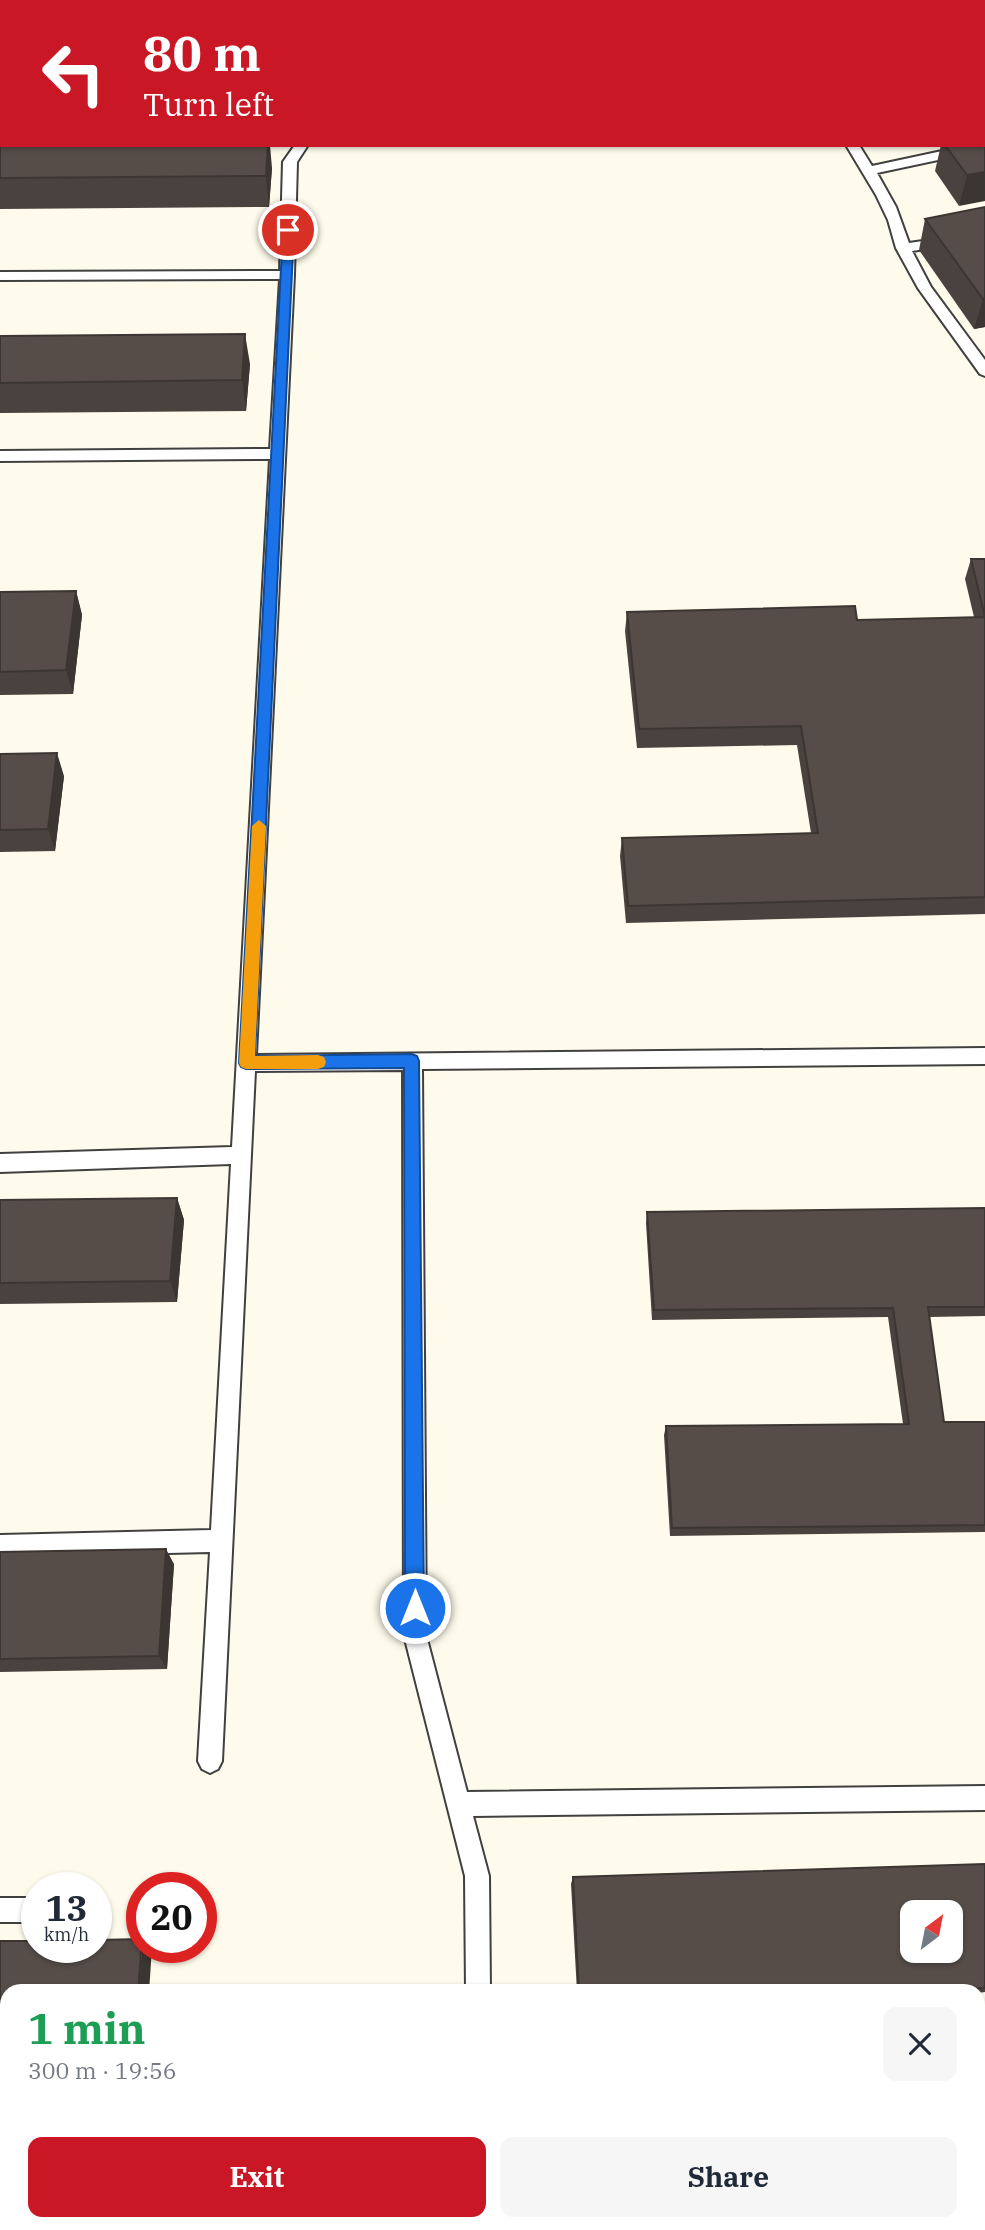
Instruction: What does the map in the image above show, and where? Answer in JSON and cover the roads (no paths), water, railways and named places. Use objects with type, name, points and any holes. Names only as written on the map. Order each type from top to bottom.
[{"type":"lane","points":[[210,1761],[287,275],[284,162],[300,147]]},
{"type":"lane","points":[[853,147],[880,187],[898,224],[904,248],[925,288],[985,371]]},
{"type":"lane","points":[[869,171],[980,147]]},
{"type":"lane","points":[[904,248],[985,236]]},
{"type":"lane","points":[[0,276],[287,275]]},
{"type":"lane","points":[[0,456],[278,454]]},
{"type":"lane","points":[[246,1063],[985,1056]]},
{"type":"lane","points":[[412,1061],[415,1635],[477,1876],[478,1984]]},
{"type":"lane","points":[[0,1163],[242,1155]]},
{"type":"lane","points":[[0,1546],[222,1541]]},
{"type":"lane","points":[[458,1804],[985,1798]]},
{"type":"lane","points":[[0,1910],[21,1910]]}]
